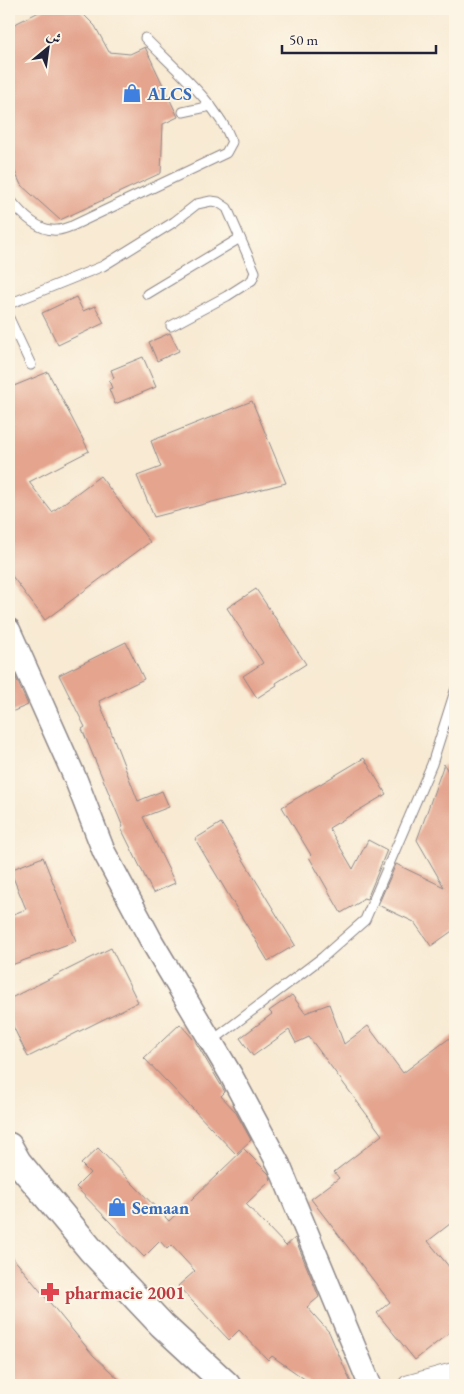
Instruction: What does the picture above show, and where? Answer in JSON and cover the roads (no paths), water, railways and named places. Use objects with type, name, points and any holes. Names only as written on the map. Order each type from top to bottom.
[{"type":"main road","points":[[9,1146],[18,1162],[91,1250],[162,1325],[227,1385]]},
{"type":"street","points":[[9,630],[76,780],[104,852],[152,942],[212,1042],[279,1165],[370,1385]]},
{"type":"street","points":[[408,1385],[455,1372]]},
{"type":"lane","points":[[9,198],[22,213],[39,225],[56,230],[72,226],[226,153],[232,142],[229,133],[211,106],[145,38]]},
{"type":"lane","points":[[183,112],[211,106]]},
{"type":"lane","points":[[9,304],[103,266],[174,222],[197,204],[211,201],[218,202],[227,208],[255,272],[252,280],[227,296],[171,326]]},
{"type":"lane","points":[[147,294],[240,238]]},
{"type":"lane","points":[[9,318],[31,365]]},
{"type":"lane","points":[[212,1042],[323,957],[365,920],[432,764],[455,691]]},
{"type":"place","name":"ALCS","points":[[132,93]]},
{"type":"place","name":"Semaan","points":[[117,1207]]},
{"type":"place","name":"pharmacie 2001","points":[[50,1292]]}]
